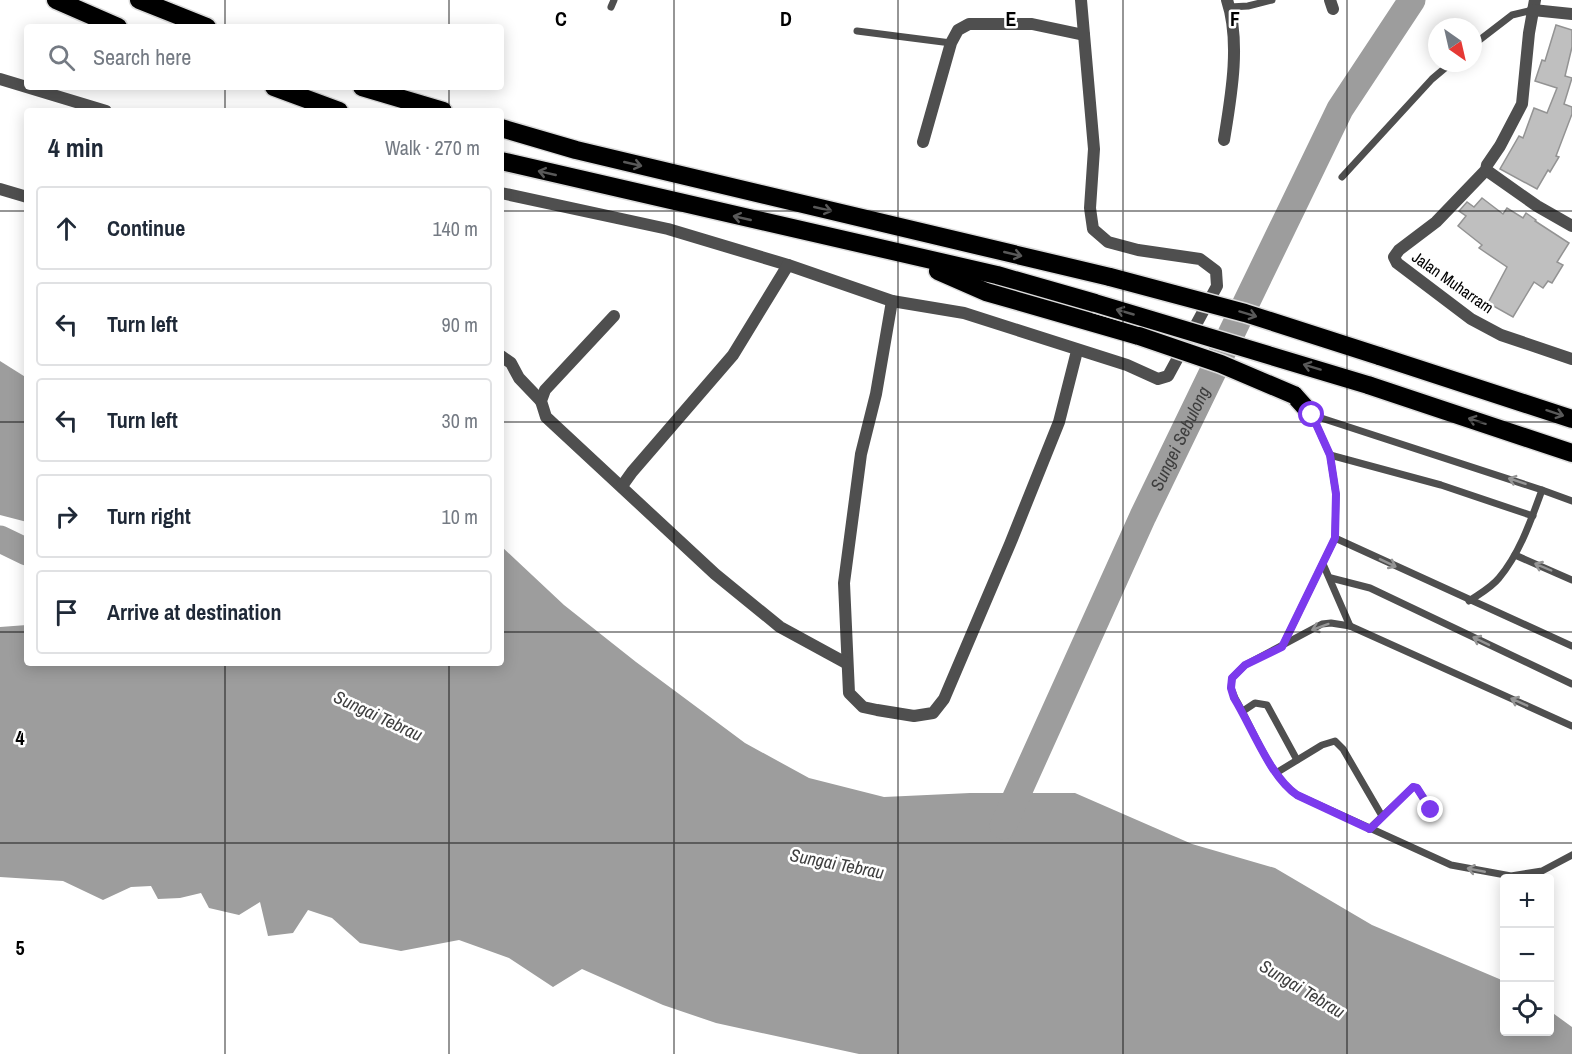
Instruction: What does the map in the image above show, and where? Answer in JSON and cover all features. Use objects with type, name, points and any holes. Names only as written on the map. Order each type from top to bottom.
[{"type":"highway","points":[[56,0],[111,24]]},
{"type":"highway","points":[[139,0],[199,24]]},
{"type":"highway","points":[[282,90],[331,108]]},
{"type":"highway","points":[[372,90],[433,108]]},
{"type":"highway","points":[[504,129],[576,150],[1110,277],[1245,312],[1572,419]]},
{"type":"highway","points":[[509,163],[997,275],[1368,385],[1572,453]]},
{"type":"highway","points":[[901,254],[986,291],[1139,336],[1221,364],[1294,395],[1312,415]]},
{"type":"street","points":[[504,194],[668,229],[788,265],[892,301],[964,314],[1127,365],[1158,379],[1168,376],[1217,286],[1216,271],[1200,259],[1137,250],[1108,242],[1093,229],[1090,208],[1094,149],[1081,0]]},
{"type":"street","points":[[1224,140],[1232,89],[1233,35],[1229,4]]},
{"type":"street","points":[[1534,5],[1572,15]]},
{"type":"street","name":"Jalan Muharram","points":[[1534,5],[1522,104],[1500,146],[1486,170],[1436,222],[1399,250],[1394,257],[1397,263],[1471,319],[1501,335],[1572,359]]},
{"type":"street","points":[[923,142],[951,43],[958,30],[969,24],[1032,24],[1084,35]]},
{"type":"street","points":[[0,79],[24,86]]},
{"type":"street","points":[[36,90],[96,108]]},
{"type":"street","points":[[1486,170],[1528,200],[1572,226]]},
{"type":"street","points":[[0,189],[24,196]]},
{"type":"street","points":[[622,486],[733,355],[788,265]]},
{"type":"street","points":[[892,301],[876,394],[861,454],[844,584],[849,693],[863,707],[914,716],[933,713],[944,699],[1059,423],[1077,351]]},
{"type":"street","points":[[541,400],[545,390],[614,316]]},
{"type":"street","points":[[504,358],[511,363],[519,378],[541,400],[546,417],[716,574],[780,627],[846,663]]},
{"type":"lane","points":[[1229,4],[1248,6],[1272,0]]},
{"type":"lane","points":[[1482,38],[1512,15],[1534,5]]},
{"type":"lane","points":[[857,31],[951,43]]},
{"type":"lane","points":[[1342,177],[1440,72]]},
{"type":"lane","points":[[1282,647],[1335,538],[1336,494],[1330,455],[1312,415]]},
{"type":"lane","points":[[1312,415],[1572,501]]},
{"type":"lane","points":[[1330,455],[1495,501],[1533,516]]},
{"type":"lane","points":[[1469,601],[1494,583],[1515,555],[1542,490]]},
{"type":"lane","points":[[1335,538],[1572,646]]},
{"type":"lane","points":[[1515,555],[1572,580]]},
{"type":"lane","points":[[1323,564],[1350,626]]},
{"type":"lane","points":[[1331,578],[1370,588],[1572,684]]},
{"type":"lane","points":[[1572,726],[1350,626],[1331,623],[1322,624],[1245,665],[1232,678],[1231,688],[1234,698],[1276,773],[1286,788],[1297,795],[1451,865],[1511,876],[1542,871],[1572,855]]},
{"type":"lane","points":[[1243,711],[1255,703],[1267,705],[1297,760]]},
{"type":"lane","points":[[1276,773],[1322,745],[1335,741],[1343,749],[1382,816]]},
{"type":"lane","points":[[1370,829],[1413,787],[1421,791],[1431,810]]},
{"type":"water","points":[[0,361],[24,376],[24,521],[0,515]]},
{"type":"water","points":[[504,549],[564,605],[636,662],[745,743],[809,778],[884,797],[970,793],[1075,793],[1192,844],[1275,868],[1372,925],[1500,979],[1500,1036],[1554,1036],[1554,1014],[1572,1027],[1572,1054],[859,1054],[716,1023],[663,1005],[582,969],[553,987],[509,958],[459,940],[401,951],[360,943],[332,918],[308,910],[293,933],[268,936],[260,902],[239,915],[209,908],[201,893],[180,898],[158,899],[151,886],[131,887],[103,900],[63,881],[0,877],[0,627],[24,625],[24,666],[504,666]]},
{"type":"building","points":[[1556,25],[1572,30],[1572,47],[1565,76],[1572,78],[1564,104],[1572,107],[1572,114],[1556,156],[1559,157],[1537,189],[1500,169],[1519,136],[1523,138],[1534,108],[1547,113],[1557,88],[1535,81],[1542,60],[1545,61]]},
{"type":"building","points":[[1482,198],[1503,214],[1507,208],[1523,218],[1526,213],[1569,243],[1557,262],[1563,265],[1552,283],[1548,281],[1543,288],[1534,282],[1513,317],[1488,303],[1507,267],[1479,248],[1482,245],[1458,226],[1466,216],[1459,211],[1467,202],[1474,207]]},
{"type":"waterway","name":"Sungei Sebulong","points":[[1003,826],[1143,516],[1340,109],[1412,0]]},
{"type":"waterway","name":"Sungai Tebrau","points":[[0,539],[24,551]]},
{"type":"route","points":[[1312,415],[1330,455],[1336,494],[1335,538],[1282,647],[1245,665],[1232,678],[1231,688],[1234,698],[1276,773],[1286,788],[1297,795],[1370,829],[1413,787],[1421,791],[1431,810]]}]
